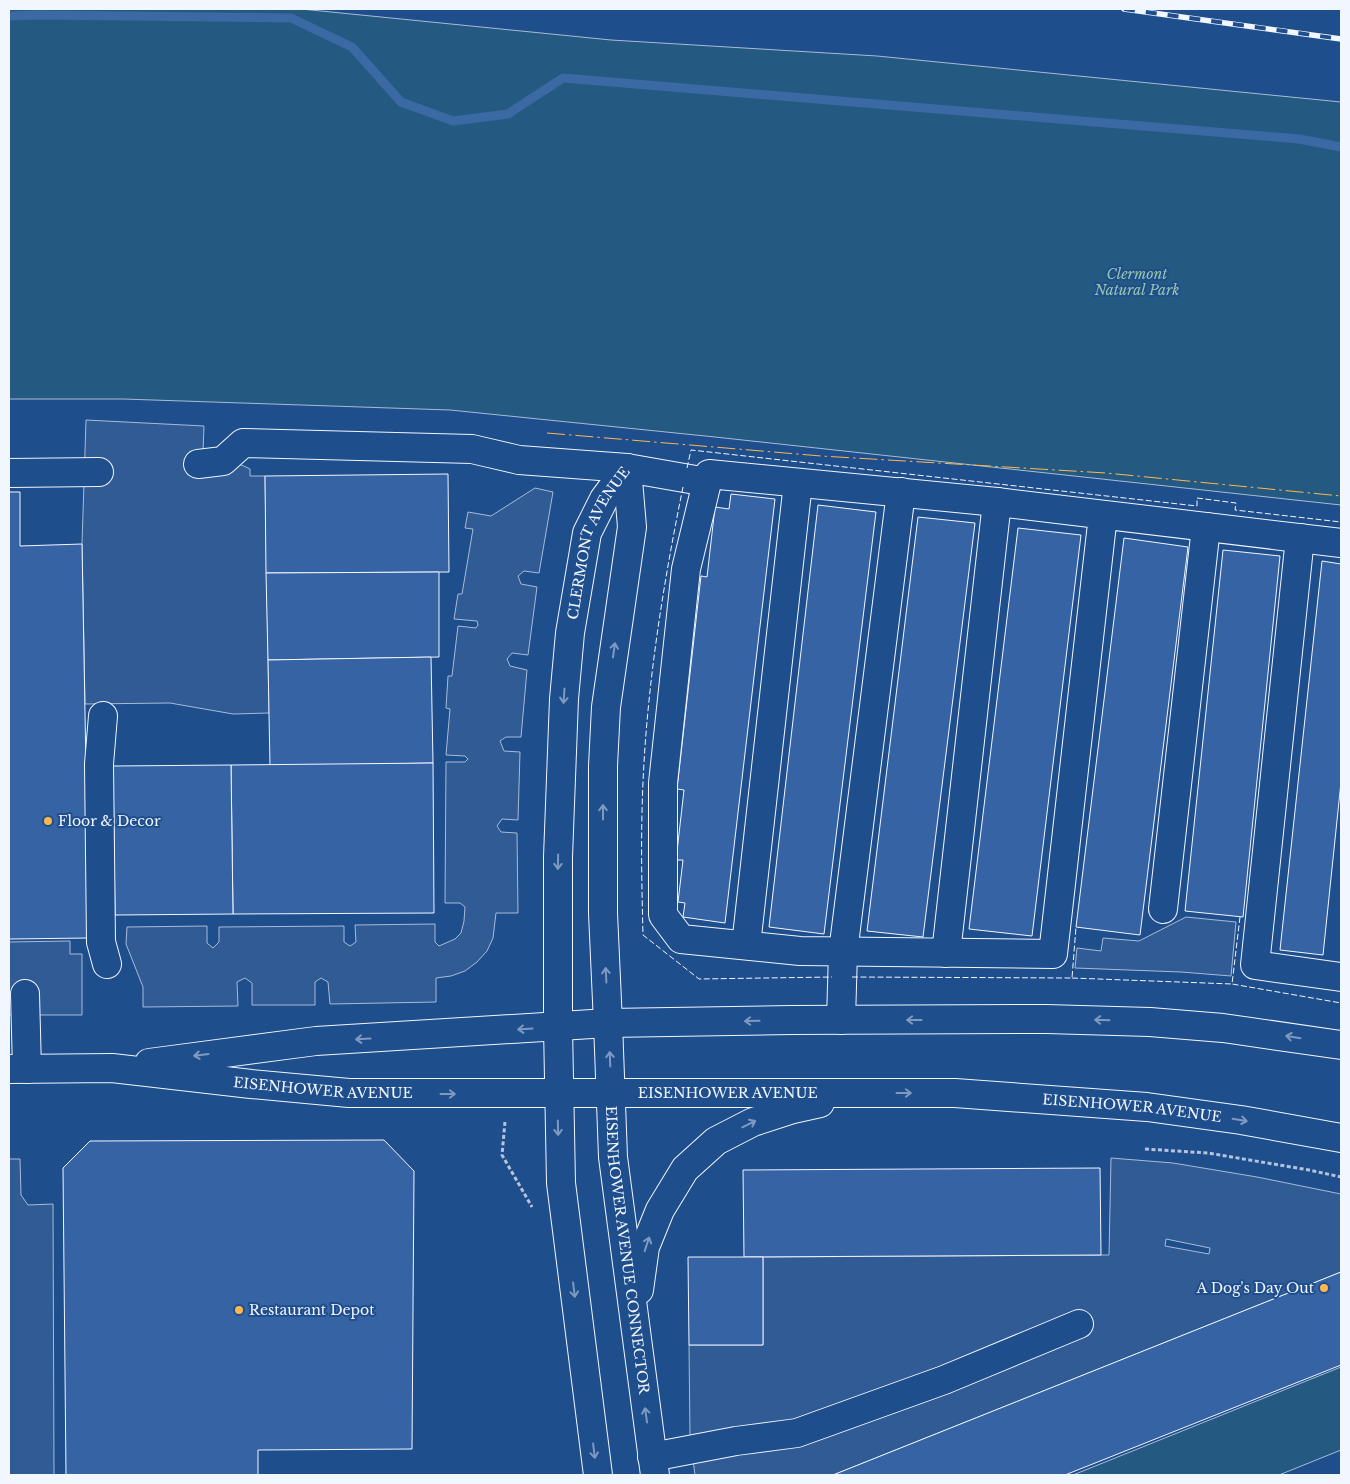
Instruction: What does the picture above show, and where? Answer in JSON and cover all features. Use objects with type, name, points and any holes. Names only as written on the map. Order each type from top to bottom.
[{"type":"main road","points":[[198,464],[223,461],[243,443],[472,450],[519,460],[627,468],[708,482]]},
{"type":"main road","name":"CLERMONT AVENUE","points":[[608,1023],[603,913],[603,766],[606,707],[632,527],[627,468]]},
{"type":"main road","name":"CLERMONT AVENUE","points":[[558,1027],[558,857],[564,699],[570,633],[588,534],[604,499],[627,468]]},
{"type":"main road","points":[[9,472],[99,472]]},
{"type":"main road","points":[[1103,515],[1053,954],[800,951],[681,938],[663,915],[663,783],[686,569],[709,474],[997,502],[1341,543]]},
{"type":"main road","points":[[746,945],[798,483]]},
{"type":"main road","points":[[841,1020],[843,952],[901,492]]},
{"type":"main road","points":[[946,953],[997,502]]},
{"type":"main road","points":[[1163,908],[1206,527]]},
{"type":"main road","points":[[1300,538],[1255,965],[1341,977]]},
{"type":"main road","points":[[104,716],[99,764],[101,942],[107,964]]},
{"type":"main road","points":[[18,1069],[25,994]]},
{"type":"main road","name":"EISENHOWER AVENUE","points":[[112,1068],[188,1056],[316,1041],[608,1023],[1046,1019],[1150,1022],[1223,1028],[1341,1045]]},
{"type":"main road","name":"EISENHOWER AVENUE CONNECTOR","points":[[608,1023],[613,1157],[653,1466]]},
{"type":"main road","points":[[558,1027],[561,1182],[598,1475]]},
{"type":"main road","name":"EISENHOWER AVENUE","points":[[18,1069],[112,1068],[349,1093],[955,1093],[1147,1107],[1241,1120],[1341,1138]]},
{"type":"main road","points":[[634,1326],[645,1247],[660,1210],[686,1170],[716,1141],[753,1122],[793,1109],[867,1093]]},
{"type":"main road","points":[[653,1466],[736,1441],[797,1433],[944,1380],[1079,1324]]},
{"type":"path","points":[[1145,1149],[1208,1153],[1341,1177]]},
{"type":"green space","name":"Clermont Natural Park","points":[[9,9],[301,9],[611,40],[877,56],[1341,102],[1341,505],[450,410],[123,399],[9,399]]},
{"type":"green space","points":[[1341,1367],[1341,1450],[1279,1475],[1073,1475]]},
{"type":"shaded area","points":[[86,420],[204,426],[203,451],[216,453],[250,469],[250,476],[265,476],[269,713],[233,714],[170,703],[85,704],[82,544]]},
{"type":"shaded area","points":[[535,488],[553,492],[539,573],[524,571],[518,576],[521,584],[537,587],[528,655],[512,653],[507,659],[510,666],[527,670],[521,737],[506,737],[500,741],[504,751],[520,752],[518,820],[502,819],[497,826],[501,832],[517,833],[518,913],[496,913],[493,938],[487,951],[477,962],[465,971],[451,976],[436,978],[436,1002],[330,1004],[328,982],[321,978],[315,982],[315,1005],[252,1005],[252,983],[245,978],[237,982],[238,1006],[143,1007],[143,987],[126,944],[127,927],[207,926],[207,943],[213,948],[219,942],[219,927],[344,926],[344,942],[350,946],[356,942],[355,925],[435,924],[435,942],[439,946],[455,939],[461,933],[465,907],[460,903],[445,903],[446,762],[465,762],[468,759],[465,756],[446,755],[450,709],[446,708],[448,676],[452,676],[458,626],[476,628],[478,625],[477,621],[454,619],[458,594],[462,594],[473,529],[465,528],[468,512],[491,516]]},
{"type":"shaded area","points":[[1186,917],[1236,922],[1231,976],[1075,968],[1077,948],[1101,951],[1103,938],[1139,941]]},
{"type":"shaded area","points":[[70,941],[70,954],[82,954],[82,1015],[9,1015],[9,942]]},
{"type":"shaded area","points":[[1111,1158],[1173,1163],[1341,1194],[1341,1272],[833,1475],[695,1475],[690,1436],[689,1345],[763,1345],[763,1257],[1109,1255]],"holes":[[[1166,1239],[1210,1248],[1209,1254],[1165,1246]]]},
{"type":"shaded area","points":[[9,1159],[20,1159],[21,1195],[28,1205],[53,1204],[54,1475],[9,1475]]},
{"type":"building","points":[[448,474],[449,572],[266,573],[265,476]]},
{"type":"building","name":"Floor & Decor","points":[[9,492],[20,492],[20,546],[82,544],[89,938],[9,939]]},
{"type":"building","points":[[731,494],[775,499],[725,923],[683,917],[685,903],[678,902],[683,860],[676,860],[684,790],[677,789],[701,576],[707,577],[715,507],[729,509]]},
{"type":"building","points":[[818,505],[876,512],[824,934],[769,927]]},
{"type":"building","points":[[918,517],[975,523],[923,937],[867,931]]},
{"type":"building","points":[[1018,528],[1081,535],[1032,936],[969,929]]},
{"type":"building","points":[[1124,538],[1188,547],[1140,935],[1076,927]]},
{"type":"building","points":[[1223,550],[1280,556],[1243,917],[1185,911]]},
{"type":"building","points":[[1322,561],[1341,564],[1341,782],[1323,955],[1280,950]]},
{"type":"building","points":[[439,572],[439,657],[268,660],[266,573]]},
{"type":"building","points":[[431,657],[433,763],[270,766],[268,660]]},
{"type":"building","points":[[433,763],[434,913],[233,914],[231,765]]},
{"type":"building","points":[[231,765],[233,914],[115,915],[113,766]]},
{"type":"building","name":"Restaurant Depot","points":[[384,1140],[414,1171],[412,1449],[258,1450],[258,1475],[66,1475],[63,1168],[90,1141]]},
{"type":"building","points":[[1100,1168],[1101,1255],[744,1257],[743,1170]]},
{"type":"building","points":[[688,1257],[763,1257],[763,1345],[689,1345]]},
{"type":"building","points":[[1341,1272],[1341,1365],[1065,1475],[833,1475]]},
{"type":"waterway","points":[[9,16],[291,18],[352,47],[401,102],[453,121],[508,114],[563,78],[1299,139],[1341,147]]},
{"type":"railway","points":[[1124,9],[1341,39]]},
{"type":"fence","points":[[687,468],[691,450],[1197,506],[1197,498],[1236,503],[1235,510],[1341,522]]},
{"type":"fence","points":[[683,487],[661,609],[646,732],[642,829],[643,935],[699,979],[832,977]]},
{"type":"fence","points":[[1240,917],[1232,984],[1341,1003]]},
{"type":"fence","points":[[852,977],[1072,978],[1076,927]]},
{"type":"fence","points":[[1072,978],[1232,984]]},
{"type":"power","points":[[547,433],[821,456],[1106,473],[1341,496]]},
{"type":"place","name":"Floor & Decor","points":[[48,821]]},
{"type":"place","name":"A Dog's Day Out","points":[[1324,1288]]},
{"type":"place","name":"Restaurant Depot","points":[[239,1310]]}]
